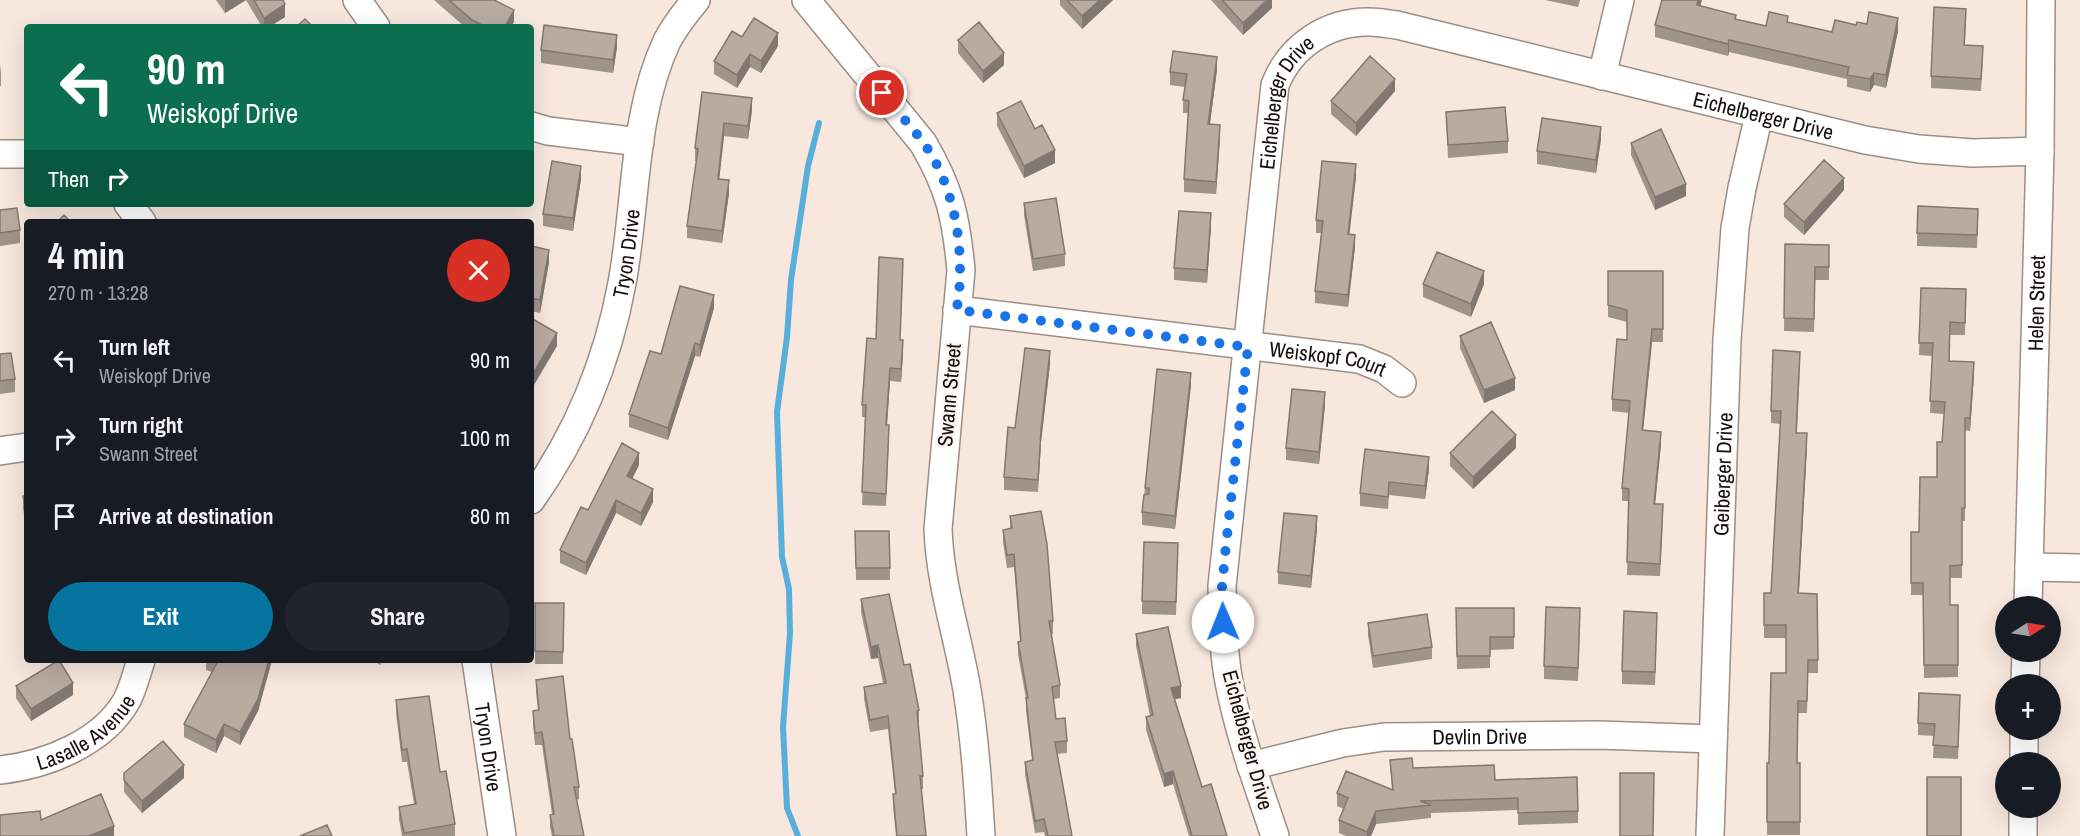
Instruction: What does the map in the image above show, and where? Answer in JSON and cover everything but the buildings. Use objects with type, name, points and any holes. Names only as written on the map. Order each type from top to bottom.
[{"type":"street","points":[[357,0],[374,24]]},
{"type":"street","name":"Tryon Drive","points":[[534,496],[551,472],[576,424],[610,335],[622,282],[644,115],[658,65],[668,40],[682,16],[696,0]]},
{"type":"street","name":"Swann Street","points":[[806,0],[924,143],[937,167],[952,205],[960,270],[938,529],[939,556],[967,689],[976,757],[981,836]]},
{"type":"street","points":[[1602,76],[1620,0]]},
{"type":"street","name":"Helen Street","points":[[2028,596],[2040,151],[2041,0]]},
{"type":"street","name":"Eichelberger Drive","points":[[1275,836],[1251,766],[1229,681],[1224,640],[1222,586],[1275,85],[1287,60],[1307,42],[1318,34],[1344,25],[1371,22],[1397,25],[1865,140],[1919,149],[1972,153],[2040,151]]},
{"type":"street","name":"Geiberger Drive","points":[[1710,836],[1727,340],[1734,239],[1742,188],[1759,115]]},
{"type":"street","points":[[534,127],[640,142]]},
{"type":"street","points":[[0,154],[24,154]]},
{"type":"street","points":[[130,207],[140,219]]},
{"type":"street","name":"Weiskopf Court","points":[[957,310],[1359,359],[1384,369],[1402,383]]},
{"type":"street","points":[[0,451],[24,447]]},
{"type":"street","points":[[2029,567],[2080,568]]},
{"type":"street","name":"Lasalle Avenue","points":[[0,770],[29,765],[54,757],[79,745],[101,729],[120,710],[128,698],[140,663]]},
{"type":"street","name":"Tryon Drive","points":[[476,663],[502,836]]},
{"type":"street","name":"Devlin Drive","points":[[1251,766],[1343,743],[1384,737],[1599,735],[1713,739]]},
{"type":"street","points":[[2023,818],[2023,836]]},
{"type":"waterway","points":[[798,836],[787,808],[783,727],[790,633],[789,589],[782,557],[777,412],[787,337],[791,280],[808,166],[819,123]]},
{"type":"route","points":[[882,93],[924,143],[937,167],[952,205],[960,270],[957,310],[1248,347],[1222,586],[1223,622]]}]
